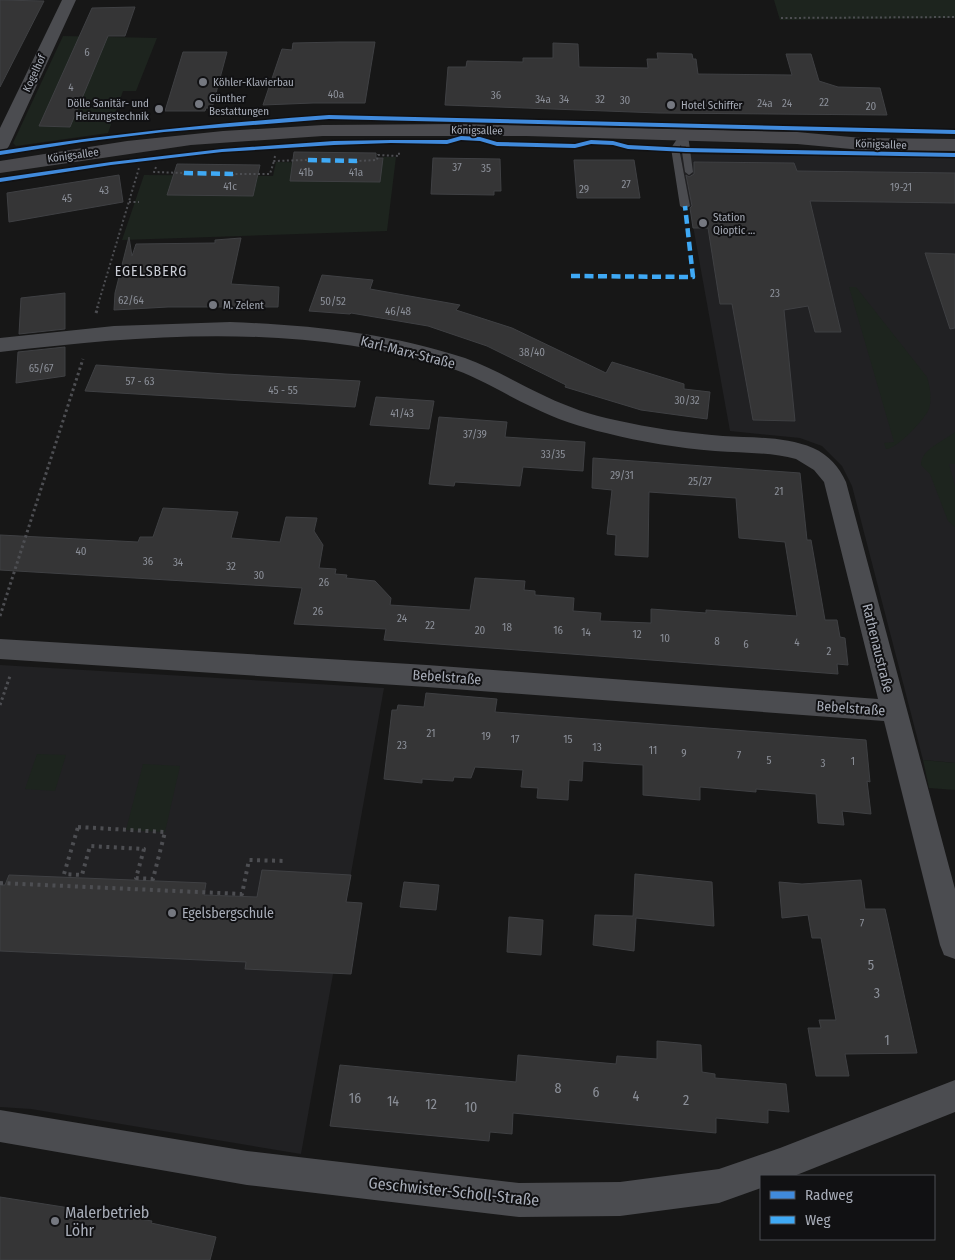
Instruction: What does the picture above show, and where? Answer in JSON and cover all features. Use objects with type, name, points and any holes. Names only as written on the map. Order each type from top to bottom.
[{"type":"street","name":"Kogelhof","points":[[0,146],[69,0]]},
{"type":"street","name":"Königsallee","points":[[0,167],[185,140],[316,131],[396,128],[797,138],[862,144],[955,145]]},
{"type":"street","name":"Karl-Marx-Straße","points":[[0,345],[90,334],[186,329],[282,331],[344,338],[397,346],[458,364],[480,372],[553,408],[611,427],[676,439],[784,449],[803,453]]},
{"type":"street","name":"Rathenaustraße","points":[[803,453],[831,472],[835,482],[955,945]]},
{"type":"street","name":"Bebelstraße","points":[[0,649],[427,676],[894,711]]},
{"type":"street","name":"Geschwister-Scholl-Straße","points":[[0,1126],[247,1168],[500,1198],[519,1200],[620,1199],[719,1186],[780,1165],[955,1096]]},
{"type":"lane","points":[[684,135],[689,172]]},
{"type":"lane","points":[[684,135],[675,148],[685,206]]},
{"type":"path","points":[[780,18],[955,16]]},
{"type":"path","points":[[356,163],[357,160],[378,160],[378,155],[399,156]]},
{"type":"path","points":[[233,176],[233,174],[270,174],[274,156]]},
{"type":"path","points":[[274,161],[308,160],[308,162]]},
{"type":"path","points":[[156,168],[154,172],[184,173],[184,175]]},
{"type":"path","points":[[103,286],[137,175]]},
{"type":"path","points":[[129,202],[139,202]]},
{"type":"path","points":[[0,616],[84,357]]},
{"type":"path","points":[[78,827],[165,832],[153,879],[136,878],[144,849],[90,846],[82,875],[64,874],[78,827]]},
{"type":"path","points":[[0,883],[242,894],[249,860],[286,862]]},
{"type":"shaded area","points":[[774,0],[955,0],[955,18],[780,20]]},
{"type":"shaded area","points":[[63,36],[157,38],[136,91],[123,91],[108,133],[16,146],[13,143]]},
{"type":"shaded area","points":[[680,154],[955,158],[955,763],[923,760],[852,486],[842,466],[822,446],[800,438],[730,431]]},
{"type":"shaded area","points":[[383,157],[396,157],[387,231],[122,240],[144,175],[273,176],[276,162],[382,163]]},
{"type":"shaded area","points":[[849,287],[856,287],[927,377],[930,393],[929,409],[917,426],[891,448],[886,449],[884,443],[894,442]]},
{"type":"shaded area","points":[[955,432],[955,464],[949,464],[955,486],[955,527],[948,521],[930,474],[921,465],[922,459],[929,450]]},
{"type":"shaded area","name":"Egelsbergschule","points":[[0,665],[384,688],[301,1154],[31,1109],[0,1107]]},
{"type":"shaded area","points":[[37,754],[66,755],[55,791],[25,789]]},
{"type":"shaded area","points":[[923,760],[955,763],[955,790],[929,788]]},
{"type":"shaded area","points":[[143,764],[180,766],[165,832],[126,830]]},
{"type":"building","points":[[0,0],[44,1],[0,87]]},
{"type":"building","points":[[135,7],[125,36],[108,36],[70,127],[39,126],[92,8]]},
{"type":"building","points":[[375,42],[365,103],[263,105],[282,49],[292,50],[293,43]]},
{"type":"building","points":[[553,43],[578,44],[579,67],[648,68],[647,59],[658,59],[657,53],[692,54],[693,59],[696,59],[698,74],[792,75],[786,54],[811,54],[819,81],[838,87],[880,88],[887,115],[659,113],[445,105],[448,67],[466,67],[467,61],[523,62],[523,58],[553,58]]},
{"type":"building","points":[[183,52],[227,52],[212,108],[206,108],[205,111],[165,111]]},
{"type":"building","points":[[294,152],[376,153],[376,158],[383,158],[380,182],[290,181]]},
{"type":"building","points":[[433,158],[500,159],[501,191],[494,191],[494,195],[431,194]]},
{"type":"building","points":[[574,160],[634,160],[640,198],[577,198]]},
{"type":"building","points":[[694,162],[794,163],[797,171],[955,173],[955,203],[810,201],[841,332],[815,332],[808,306],[784,310],[795,421],[753,420],[732,304],[720,304],[708,228],[693,228],[690,208],[692,206],[686,175],[689,177],[694,174]]},
{"type":"building","points":[[177,164],[260,165],[253,196],[167,195]]},
{"type":"building","points":[[119,175],[123,202],[9,222],[7,193]]},
{"type":"building","points":[[129,237],[132,256],[136,244],[215,243],[215,240],[241,238],[231,284],[279,287],[278,307],[168,307],[114,310],[115,293]]},
{"type":"building","points":[[925,253],[955,254],[955,328],[950,329]]},
{"type":"building","points":[[322,275],[373,280],[370,289],[460,305],[456,310],[512,328],[606,373],[612,362],[684,384],[684,389],[710,392],[707,419],[641,410],[565,387],[566,385],[487,346],[428,326],[351,313],[309,311]]},
{"type":"building","points":[[65,293],[65,329],[19,334],[21,298]]},
{"type":"building","points":[[65,347],[65,376],[16,383],[18,352]]},
{"type":"building","points":[[96,365],[360,381],[355,407],[85,391]]},
{"type":"building","points":[[376,397],[434,401],[429,429],[370,425]]},
{"type":"building","points":[[439,417],[507,422],[505,437],[585,442],[583,471],[523,467],[520,486],[455,482],[454,486],[429,484]]},
{"type":"building","points":[[593,458],[800,473],[807,540],[811,540],[825,620],[837,620],[840,637],[845,638],[848,665],[837,664],[838,674],[384,640],[386,629],[294,624],[302,588],[0,570],[0,535],[138,542],[140,537],[153,537],[163,508],[238,512],[231,538],[280,542],[286,517],[317,518],[314,531],[323,545],[319,568],[336,569],[335,574],[347,575],[346,578],[375,581],[391,598],[390,605],[470,610],[475,578],[525,581],[524,590],[535,591],[535,595],[574,598],[573,611],[601,613],[600,621],[651,623],[651,609],[706,613],[706,610],[797,616],[785,542],[739,538],[736,498],[649,492],[648,557],[615,555],[616,535],[607,534],[612,490],[592,488]]},
{"type":"building","points":[[426,693],[497,699],[495,712],[866,740],[870,782],[867,781],[871,814],[842,811],[844,825],[818,823],[816,794],[756,789],[756,792],[700,787],[700,800],[643,795],[643,765],[583,761],[582,781],[569,780],[568,800],[537,798],[538,788],[521,787],[523,770],[475,767],[471,778],[454,777],[453,781],[422,779],[422,783],[384,779],[392,710],[397,710],[398,705],[424,707]]},
{"type":"building","points":[[262,870],[351,875],[346,902],[362,903],[351,974],[245,969],[246,962],[0,951],[0,885],[5,885],[9,875],[206,883],[204,895],[257,897]]},
{"type":"building","points":[[635,874],[712,882],[714,926],[636,918],[634,951],[593,945],[595,915],[633,916]]},
{"type":"building","points":[[861,880],[865,909],[885,909],[917,1053],[845,1054],[849,1076],[816,1076],[808,1028],[821,1028],[819,1020],[836,1020],[821,938],[812,938],[808,915],[782,918],[779,882],[802,884]]},
{"type":"building","points":[[404,882],[439,885],[436,910],[400,907]]},
{"type":"building","points":[[509,917],[543,920],[541,955],[507,952]]},
{"type":"building","points":[[657,1041],[701,1045],[702,1072],[715,1074],[715,1078],[786,1084],[789,1112],[768,1110],[768,1123],[716,1118],[716,1133],[513,1113],[512,1134],[490,1132],[489,1141],[330,1126],[340,1065],[516,1082],[518,1055],[616,1064],[617,1056],[657,1059]]},
{"type":"building","points":[[0,1197],[152,1221],[151,1223],[216,1237],[210,1260],[0,1260]]},
{"type":"marked path","points":[[308,160],[357,161]]},
{"type":"marked path","points":[[184,173],[233,174]]},
{"type":"marked path","points":[[571,276],[693,277],[685,206]]},
{"type":"cycle path","points":[[0,153],[164,131],[329,117],[955,132]]},
{"type":"cycle path","points":[[0,180],[222,151],[334,143],[447,142],[461,138],[480,139],[497,144],[575,146],[591,142],[613,143],[628,147],[686,150],[955,155]]},
{"type":"place","name":"Köhler-Klavierbau","points":[[203,82]]},
{"type":"place","name":"Günther Bestattungen","points":[[199,104]]},
{"type":"place","name":"Hotel Schiffer","points":[[671,105]]},
{"type":"place","name":"Dölle Sanitär- und Heizungstechnik","points":[[159,109]]},
{"type":"place","name":"Station Qioptic ...","points":[[703,223]]},
{"type":"place","name":"M. Zelent","points":[[213,305]]},
{"type":"place","name":"Egelsbergschule","points":[[172,913]]},
{"type":"place","name":"Malerbetrieb Löhr","points":[[55,1221]]},
{"type":"district","name":"EGELSBERG","points":[[151,271]]}]
